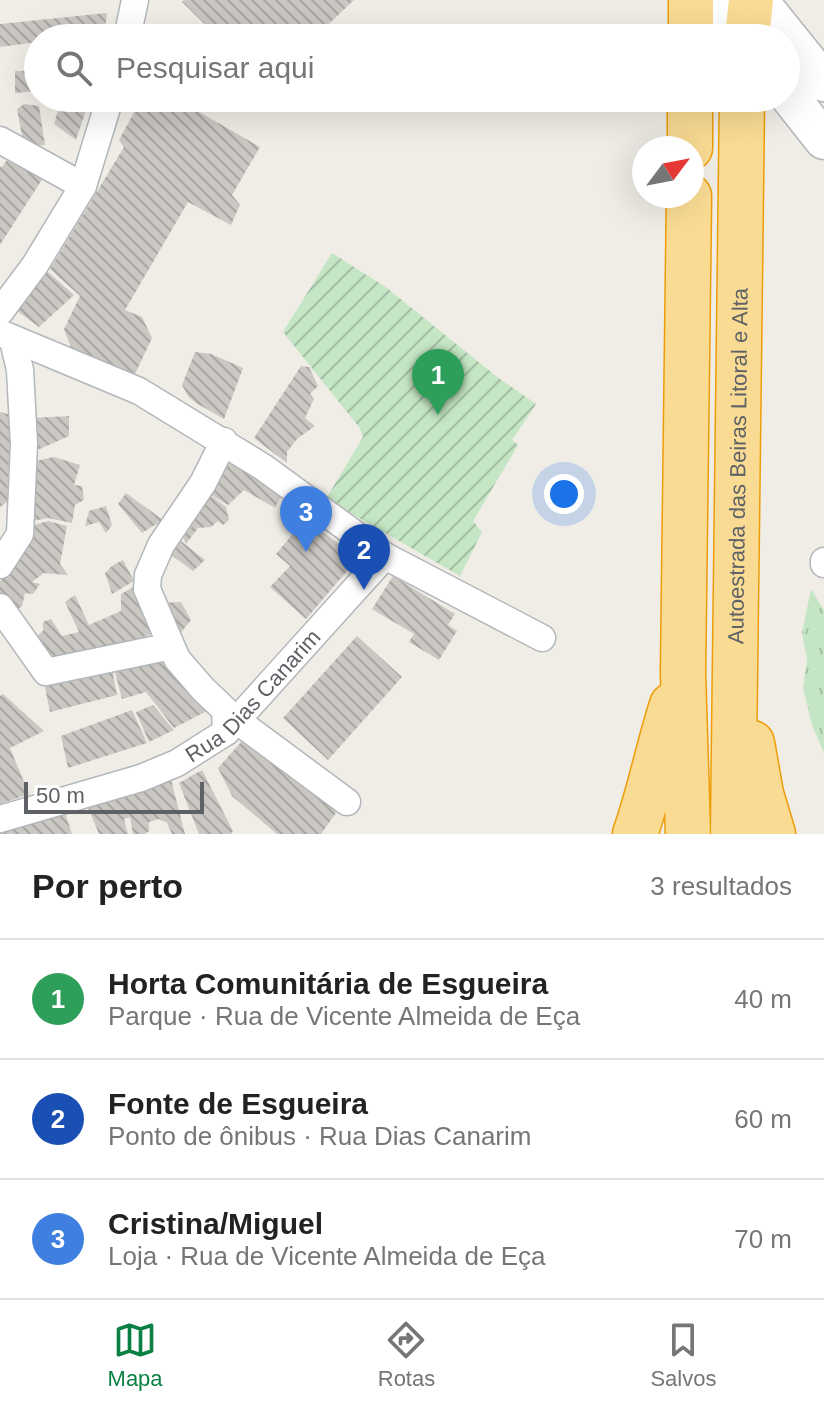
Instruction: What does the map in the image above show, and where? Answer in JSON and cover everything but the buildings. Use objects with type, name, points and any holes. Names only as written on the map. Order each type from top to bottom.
[{"type":"highway","points":[[691,0],[691,24]]},
{"type":"highway","points":[[747,24],[751,0]]},
{"type":"highway","points":[[690,112],[690,136]]},
{"type":"highway","name":"Autoestrada das Beiras Litoral e Alta","points":[[733,834],[742,112]]},
{"type":"highway","points":[[688,834],[683,673],[689,208]]},
{"type":"highway","points":[[736,633],[754,758],[773,834]]},
{"type":"highway","points":[[635,834],[651,787],[659,745],[683,673]]},
{"type":"main road","points":[[714,0],[734,24]]},
{"type":"main road","points":[[758,0],[777,24]]},
{"type":"main road","points":[[800,52],[824,82]]},
{"type":"main road","points":[[800,110],[824,140]]},
{"type":"street","points":[[130,24],[135,0]]},
{"type":"street","points":[[0,312],[35,265],[83,186],[106,112]]},
{"type":"street","points":[[0,140],[83,186]]},
{"type":"street","points":[[7,337],[139,391],[224,441],[385,556],[542,638]]},
{"type":"street","points":[[4,548],[20,534],[24,444],[20,370],[7,337]]},
{"type":"street","points":[[224,441],[203,483],[161,545],[148,575],[147,589],[177,659],[225,710],[231,726],[347,802]]},
{"type":"street","name":"Rua Dias Canarim","points":[[0,819],[141,778],[177,763],[231,726],[385,556]]},
{"type":"street","points":[[0,607],[46,672],[94,664],[170,643]]},
{"type":"green space","points":[[332,253],[387,288],[497,377],[536,404],[512,440],[518,445],[473,521],[482,532],[460,576],[326,499],[363,437],[359,427],[283,332]]},
{"type":"green space","points":[[811,589],[824,610],[824,753],[812,725],[803,687],[807,659],[802,633]]},
{"type":"place","name":"Horta Comunitária de Esgueira","points":[[438,415]]},
{"type":"place","name":"Cristina/Miguel","points":[[306,552]]},
{"type":"place","name":"Fonte de Esgueira","points":[[364,590]]}]
